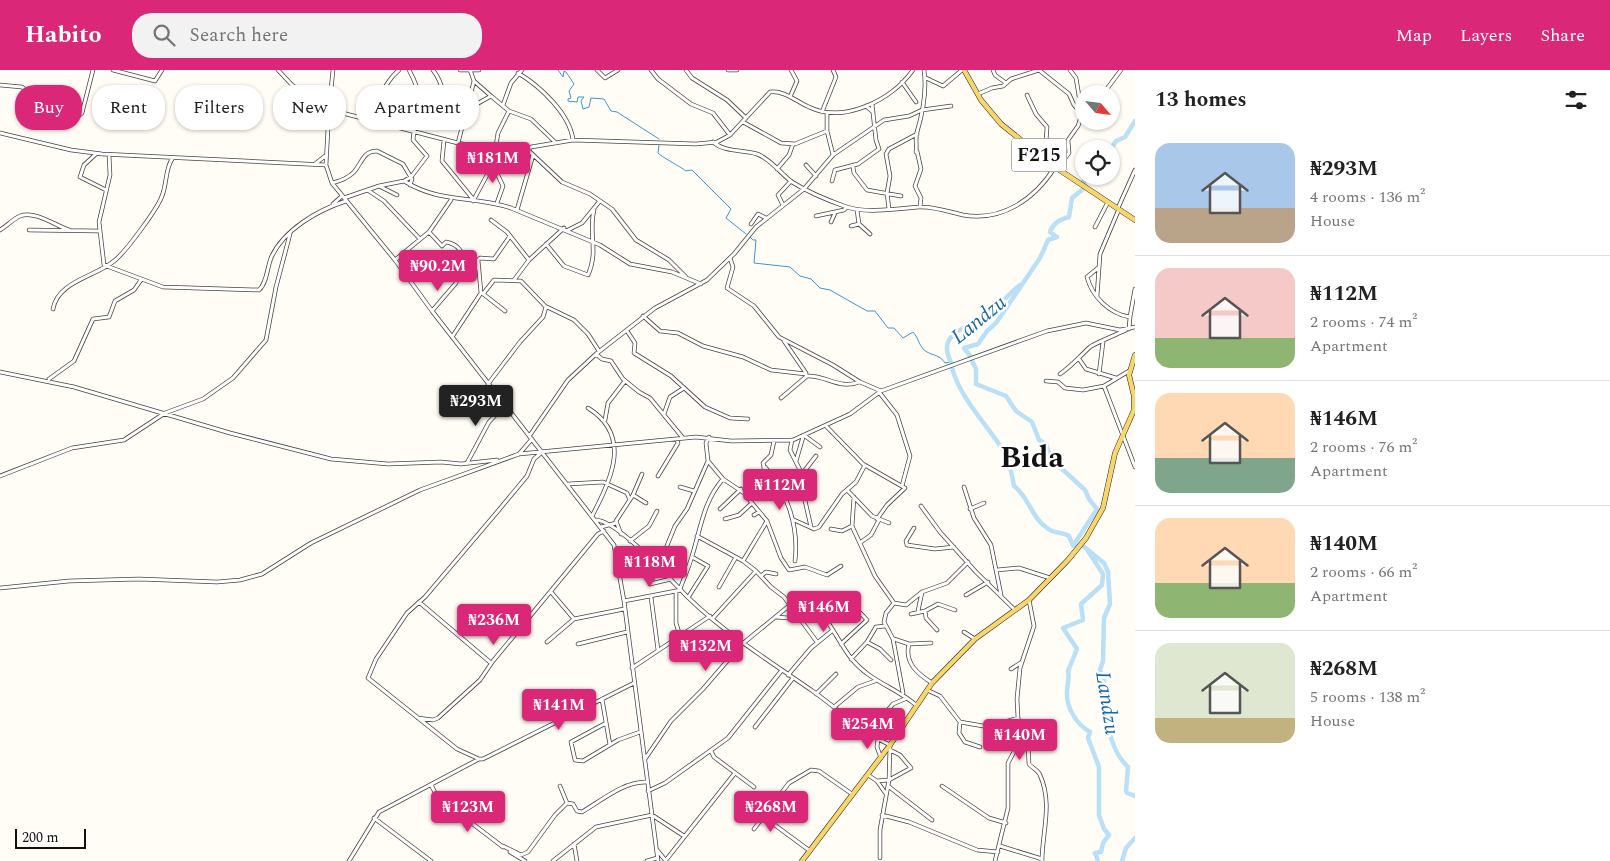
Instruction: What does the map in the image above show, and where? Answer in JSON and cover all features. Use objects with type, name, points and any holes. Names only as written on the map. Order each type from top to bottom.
[{"type":"main road","name":"F215","points":[[963,70],[978,94],[1001,124],[1056,168],[1135,220]]},
{"type":"main road","points":[[802,861],[852,794],[890,748],[932,683],[975,639],[1028,600],[1050,579],[1086,538],[1106,501],[1115,453],[1135,403],[1130,371],[1135,355]]},
{"type":"street","points":[[0,85],[22,86],[52,112],[76,118],[82,113],[93,70]]},
{"type":"street","points":[[113,70],[155,81],[162,70]]},
{"type":"street","points":[[278,70],[292,85]]},
{"type":"street","points":[[331,85],[333,70]]},
{"type":"street","points":[[386,85],[399,70]]},
{"type":"street","points":[[109,155],[110,175],[100,211],[98,231],[103,262],[106,267],[163,287],[259,290],[264,282],[274,253],[290,234],[316,213],[344,198],[379,186],[404,181],[411,177],[428,155],[413,141],[420,112],[420,94],[409,70]]},
{"type":"street","points":[[433,70],[440,85]]},
{"type":"street","points":[[460,70],[479,70]]},
{"type":"street","points":[[503,105],[505,95],[518,73],[522,70]]},
{"type":"street","points":[[597,70],[605,78],[618,70]]},
{"type":"street","points":[[651,70],[654,75],[683,99],[713,113],[730,135]]},
{"type":"street","points":[[686,70],[692,78],[727,100],[744,120],[778,142],[792,144],[826,130]]},
{"type":"street","points":[[728,70],[737,70]]},
{"type":"street","points":[[790,98],[797,81],[791,70]]},
{"type":"street","points":[[833,70],[836,77],[824,113],[826,130],[833,156]]},
{"type":"street","points":[[529,151],[531,147],[573,140],[713,142],[730,135],[770,92],[781,93],[824,113],[872,104],[902,82],[913,70]]},
{"type":"street","points":[[920,207],[921,198],[915,186],[922,169],[916,151],[917,134],[927,88],[924,70]]},
{"type":"street","points":[[925,77],[943,86],[963,70]]},
{"type":"street","points":[[993,70],[995,75],[1006,83]]},
{"type":"street","points":[[978,94],[994,87],[1002,87],[1011,79],[1039,70],[1069,94],[1075,107]]},
{"type":"street","points":[[1070,70],[1076,78],[1077,85]]},
{"type":"street","points":[[1110,85],[1121,70]]},
{"type":"street","points":[[470,71],[474,81],[491,96],[509,111],[531,119],[556,143]]},
{"type":"street","points":[[518,73],[546,93],[571,129],[573,140]]},
{"type":"street","points":[[473,85],[474,81]]},
{"type":"street","points":[[902,82],[916,102]]},
{"type":"street","points":[[1027,95],[1036,114],[1047,127],[1045,160]]},
{"type":"street","points":[[479,103],[491,96]]},
{"type":"street","points":[[872,104],[876,140],[886,154],[890,176],[887,193],[889,209]]},
{"type":"street","points":[[866,106],[873,112]]},
{"type":"street","points":[[519,454],[568,380],[599,351],[627,331],[643,316],[661,304],[702,284],[730,258],[751,232],[766,218],[804,189],[833,156],[884,120],[909,116],[922,110],[951,106]]},
{"type":"street","points":[[473,200],[493,164],[498,133],[509,111]]},
{"type":"street","points":[[713,142],[720,147],[757,154],[804,189],[846,208],[857,210],[920,207],[970,216],[996,214],[1014,207],[1032,196],[1069,153],[1068,140],[1075,129]]},
{"type":"street","points":[[328,130],[326,165],[332,183],[395,260],[488,384],[543,451],[616,550],[656,849],[657,860],[647,861]]},
{"type":"street","points":[[407,130],[496,151],[529,151]]},
{"type":"street","points":[[458,143],[461,130]]},
{"type":"street","points":[[0,133],[96,154],[326,165]]},
{"type":"street","points":[[886,154],[889,149],[917,134]]},
{"type":"street","points":[[444,140],[442,161],[473,200]]},
{"type":"street","points":[[777,169],[789,155],[792,144]]},
{"type":"street","points":[[832,181],[835,170],[853,167],[872,156],[880,147]]},
{"type":"street","points":[[332,183],[349,176],[362,158],[372,151],[381,152],[403,164],[411,177],[410,186]]},
{"type":"street","points":[[529,151],[562,182],[590,194],[599,202],[612,209],[636,240],[669,260],[686,277]]},
{"type":"street","points":[[314,164],[322,160],[327,153]]},
{"type":"street","points":[[96,154],[84,165],[80,177],[106,190]]},
{"type":"street","points":[[517,210],[533,156]]},
{"type":"street","points":[[53,309],[55,303],[67,287],[106,267],[126,249],[157,208],[163,194],[172,158]]},
{"type":"street","points":[[493,164],[503,186],[497,204]]},
{"type":"street","points":[[806,164],[816,176]]},
{"type":"street","points":[[853,167],[864,188],[901,196]]},
{"type":"street","points":[[1096,296],[1099,292],[1098,268],[1105,240],[1135,170]]},
{"type":"street","points":[[404,181],[410,186],[452,200],[473,200],[517,210],[593,241],[630,264],[686,277],[702,284]]},
{"type":"street","points":[[783,204],[778,195],[791,181]]},
{"type":"street","points":[[379,186],[397,195]]},
{"type":"street","points":[[368,191],[384,201],[420,239]]},
{"type":"street","points":[[395,260],[429,232],[452,200]]},
{"type":"street","points":[[514,280],[528,260],[566,229],[582,223],[599,202]]},
{"type":"street","points":[[1096,227],[1108,202]]},
{"type":"street","points":[[816,216],[846,208]]},
{"type":"street","points":[[546,244],[564,266],[588,275],[595,254],[592,218],[594,210]]},
{"type":"street","points":[[857,210],[859,224],[870,234]]},
{"type":"street","points":[[830,222],[836,212]]},
{"type":"street","points":[[752,224],[758,214],[766,218]]},
{"type":"street","points":[[0,230],[24,215],[43,219],[70,230]]},
{"type":"street","points":[[491,220],[510,236],[528,260]]},
{"type":"street","points":[[851,226],[859,224]]},
{"type":"street","points":[[29,230],[98,231]]},
{"type":"street","points":[[429,232],[442,246],[446,242],[458,246],[464,252],[468,264],[479,269]]},
{"type":"street","points":[[0,476],[72,448],[120,441],[165,413],[188,406],[209,396],[237,374],[263,346],[267,337],[276,287],[290,234]]},
{"type":"street","points":[[505,311],[482,293],[478,260],[480,258],[494,259],[510,236]]},
{"type":"street","points":[[730,258],[732,267],[727,288],[754,306],[783,340],[807,375]]},
{"type":"street","points":[[432,311],[456,283],[458,269],[468,264]]},
{"type":"street","points":[[1098,268],[1087,277],[1096,296],[1107,306],[1130,317]]},
{"type":"street","points":[[48,380],[74,361],[93,319],[109,317],[115,301],[134,290],[141,280]]},
{"type":"street","points":[[452,337],[491,281],[514,280],[524,282],[546,307],[574,320],[588,334],[599,351]]},
{"type":"street","points":[[1128,329],[1135,289]]},
{"type":"street","points":[[488,384],[520,342],[543,317],[546,307]]},
{"type":"street","points":[[643,316],[660,331],[678,333],[703,346],[743,357],[771,370],[821,376],[846,386],[860,382]]},
{"type":"street","points":[[0,588],[69,581],[217,582],[257,576],[350,522],[420,490],[519,454],[683,438],[709,437],[731,441],[792,440],[826,426],[858,409],[880,392],[1056,328],[1089,323],[1128,329]]},
{"type":"street","points":[[1060,374],[1079,359],[1091,345],[1103,342],[1135,327]]},
{"type":"street","points":[[627,331],[634,341],[633,352],[636,355],[671,376],[705,407],[730,418],[748,419]]},
{"type":"street","points":[[783,340],[833,365],[880,392],[897,415],[910,456],[902,486]]},
{"type":"street","points":[[1099,374],[1103,342]]},
{"type":"street","points":[[596,354],[602,359],[611,361],[625,380],[639,392],[650,398],[683,438]]},
{"type":"street","points":[[1079,359],[1084,368],[1117,379]]},
{"type":"street","points":[[1046,381],[1055,381],[1065,388],[1083,390],[1104,386],[1130,371]]},
{"type":"street","points":[[0,372],[48,380],[331,460],[388,464],[467,463],[499,460]]},
{"type":"street","points":[[781,398],[807,375]]},
{"type":"street","points":[[604,420],[608,403],[625,380]]},
{"type":"street","points":[[1104,386],[1135,467]]},
{"type":"street","points":[[664,414],[670,398],[684,388]]},
{"type":"street","points":[[467,463],[489,422],[505,405]]},
{"type":"street","points":[[588,408],[604,420],[615,445],[608,485],[592,516]]},
{"type":"street","points":[[826,426],[865,465],[902,486],[905,490],[887,505],[871,535],[861,542]]},
{"type":"street","points":[[804,436],[820,447]]},
{"type":"street","points":[[796,462],[804,436]]},
{"type":"street","points":[[709,437],[706,447],[708,461],[723,479],[748,495],[767,521],[781,558],[789,570],[805,567],[827,575],[841,566]]},
{"type":"street","points":[[658,476],[678,443],[677,439]]},
{"type":"street","points":[[792,440],[790,450],[802,474]]},
{"type":"street","points":[[748,495],[763,476],[765,467],[763,463],[771,455],[774,441]]},
{"type":"street","points":[[479,760],[463,753],[368,678],[376,659],[408,613],[504,504],[527,476],[534,460],[543,451]]},
{"type":"street","points":[[811,527],[805,493],[801,483],[802,474],[816,456]]},
{"type":"street","points":[[657,563],[664,553],[708,461]]},
{"type":"street","points":[[794,520],[811,527],[817,528],[822,526],[842,494],[848,490],[865,465]]},
{"type":"street","points":[[765,467],[779,486],[794,520],[795,560]]},
{"type":"street","points":[[601,528],[616,522],[642,474]]},
{"type":"street","points":[[624,601],[680,590],[692,556],[706,504],[713,491],[723,479]]},
{"type":"street","points":[[568,484],[593,481],[608,485],[646,504]]},
{"type":"street","points":[[680,487],[694,491]]},
{"type":"street","points":[[964,487],[970,509],[990,545],[998,570],[1001,595]]},
{"type":"street","points":[[720,509],[741,489]]},
{"type":"street","points":[[848,490],[878,520],[889,523]]},
{"type":"street","points":[[854,497],[852,526],[875,576],[894,603]]},
{"type":"street","points":[[725,519],[739,516],[752,503]]},
{"type":"street","points":[[970,509],[984,503]]},
{"type":"street","points":[[921,506],[940,532],[1016,610]]},
{"type":"street","points":[[630,541],[649,526],[657,511]]},
{"type":"street","points":[[754,515],[759,512]]},
{"type":"street","points":[[595,520],[608,525],[622,534],[657,563],[680,590],[744,643],[834,707],[868,734],[900,755],[911,767],[889,780],[878,781]]},
{"type":"street","points":[[743,561],[767,521]]},
{"type":"street","points":[[616,522],[622,534]]},
{"type":"street","points":[[831,529],[842,530],[852,526]]},
{"type":"street","points":[[914,528],[906,541],[907,545],[935,549],[955,547]]},
{"type":"street","points":[[418,718],[433,720],[438,718],[480,680],[491,663],[598,534],[604,532]]},
{"type":"street","points":[[696,536],[743,561],[756,571],[791,604],[817,642]]},
{"type":"street","points":[[689,596],[708,566],[692,556]]},
{"type":"street","points":[[719,587],[736,557]]},
{"type":"street","points":[[894,603],[906,604],[922,592],[947,583],[968,562]]},
{"type":"street","points":[[998,570],[1024,569],[1050,579]]},
{"type":"street","points":[[632,668],[712,617],[756,571]]},
{"type":"street","points":[[638,572],[646,573],[649,584],[671,579]]},
{"type":"street","points":[[761,576],[766,572],[776,574]]},
{"type":"street","points":[[966,595],[988,582]]},
{"type":"street","points":[[551,592],[574,619]]},
{"type":"street","points":[[676,592],[676,622],[680,636]]},
{"type":"street","points":[[918,611],[922,592]]},
{"type":"street","points":[[644,760],[671,721],[692,701],[744,643],[800,596],[804,597],[828,623],[851,659],[875,681],[903,694],[916,705]]},
{"type":"street","points":[[652,597],[658,650]]},
{"type":"street","points":[[1000,846],[1042,860],[1048,824],[1047,806],[1040,774],[1029,764],[1025,732],[1018,718],[1018,688],[1022,661],[1034,626],[1028,600]]},
{"type":"street","points":[[419,602],[491,663]]},
{"type":"street","points":[[828,623],[852,603],[867,620],[841,644]]},
{"type":"street","points":[[894,603],[885,616],[885,626],[893,639],[903,694]]},
{"type":"street","points":[[911,614],[925,611],[938,604],[955,610]]},
{"type":"street","points":[[547,642],[574,619],[624,608]]},
{"type":"street","points":[[925,611],[926,618],[937,630]]},
{"type":"street","points":[[776,617],[802,619]]},
{"type":"street","points":[[851,659],[867,642],[876,627],[885,626]]},
{"type":"street","points":[[788,675],[817,642],[833,630]]},
{"type":"street","points":[[578,644],[627,632]]},
{"type":"street","points":[[964,632],[975,639]]},
{"type":"street","points":[[811,648],[812,636]]},
{"type":"street","points":[[893,639],[909,644],[931,643]]},
{"type":"street","points":[[867,642],[880,649],[891,660]]},
{"type":"street","points":[[909,644],[909,657],[914,669],[932,683]]},
{"type":"street","points":[[1011,669],[1022,661]]},
{"type":"street","points":[[648,791],[665,783],[734,731],[782,670]]},
{"type":"street","points":[[816,694],[836,674]]},
{"type":"street","points":[[755,727],[793,678]]},
{"type":"street","points":[[834,707],[858,687],[875,681]]},
{"type":"street","points":[[349,861],[379,812],[634,683]]},
{"type":"street","points":[[927,690],[940,696],[960,722],[959,733],[963,739],[980,747]]},
{"type":"street","points":[[868,734],[887,710],[907,698]]},
{"type":"street","points":[[602,699],[610,745]]},
{"type":"street","points":[[960,722],[989,726],[1018,718]]},
{"type":"street","points":[[606,723],[571,742],[570,745],[575,760],[580,762],[610,745],[640,732]]},
{"type":"street","points":[[995,861],[1006,823],[1008,808],[1008,763],[1025,732]]},
{"type":"street","points":[[878,739],[877,748],[881,758]]},
{"type":"street","points":[[880,860],[880,830],[889,780],[890,748]]},
{"type":"street","points":[[711,750],[714,757],[754,787]]},
{"type":"street","points":[[754,829],[790,783],[812,770],[819,771],[852,794]]},
{"type":"street","points":[[656,849],[666,861],[735,773]]},
{"type":"street","points":[[868,775],[878,781],[886,794]]},
{"type":"street","points":[[567,803],[573,804],[577,811],[582,812],[611,792],[647,782]]},
{"type":"street","points":[[431,785],[437,796],[444,802],[525,861]]},
{"type":"street","points":[[560,786],[567,803]]},
{"type":"street","points":[[888,786],[932,820]]},
{"type":"street","points":[[942,786],[990,818],[1006,823]]},
{"type":"street","points":[[746,799],[764,817],[810,851]]},
{"type":"street","points":[[502,846],[521,855],[528,852],[555,815],[567,803]]},
{"type":"street","points":[[553,861],[596,827],[652,815],[684,836]]},
{"type":"street","points":[[882,815],[909,822],[977,850],[998,852]]},
{"type":"street","points":[[374,818],[431,861]]},
{"type":"street","points":[[574,844],[578,861]]},
{"type":"waterway","points":[[558,70],[563,77],[564,71],[566,72],[574,84],[569,91],[571,98],[568,101],[577,102],[578,97],[584,97],[581,101],[583,109],[589,107],[591,98],[604,99],[611,111],[617,112],[659,139]]},
{"type":"waterway","name":"Landzu","points":[[1118,140],[1125,137],[1135,121]]},
{"type":"waterway","points":[[659,145],[658,153],[686,171],[692,170],[731,209],[726,218],[746,234]]},
{"type":"waterway","name":"Landzu","points":[[971,357],[964,348],[978,344],[987,331],[996,323],[1040,258],[1048,240],[1057,237],[1050,232],[1053,226],[1060,220],[1069,217],[1072,198],[1083,189]]},
{"type":"waterway","points":[[750,237],[756,240],[754,263],[790,267],[800,276],[811,279],[820,288],[830,290],[867,311],[875,311],[888,328],[894,328],[903,338],[913,332],[924,350],[939,357],[945,363],[951,362]]},
{"type":"waterway","name":"Landzu","points":[[951,362],[947,352],[951,337],[992,311],[1020,285]]},
{"type":"waterway","name":"Landzu","points":[[952,368],[956,380],[968,401],[1005,453],[1010,465],[1014,486],[1037,518],[1049,530],[1069,536],[1073,546],[1097,509],[1085,490],[1050,456],[1046,444],[1039,440],[1032,422],[1016,411],[1006,396],[976,384],[976,369],[972,361]]},
{"type":"waterway","name":"Landzu","points":[[1083,546],[1104,563],[1108,572],[1110,604],[1104,618],[1103,661],[1100,670],[1104,681],[1103,696],[1112,713],[1109,726],[1112,741],[1119,756],[1128,767],[1126,791],[1135,796]]},
{"type":"waterway","name":"Landzu","points":[[1088,551],[1103,574],[1102,585],[1081,604],[1083,620],[1063,628],[1077,649],[1068,671],[1068,703],[1076,720],[1090,732],[1088,738],[1099,767],[1099,815],[1104,829],[1109,835],[1103,843],[1101,852],[1095,853],[1098,861]]},
{"type":"waterway","name":"Landzu","points":[[1122,861],[1126,848],[1135,838]]},
{"type":"district","name":"Bida","points":[[1032,458]]}]
